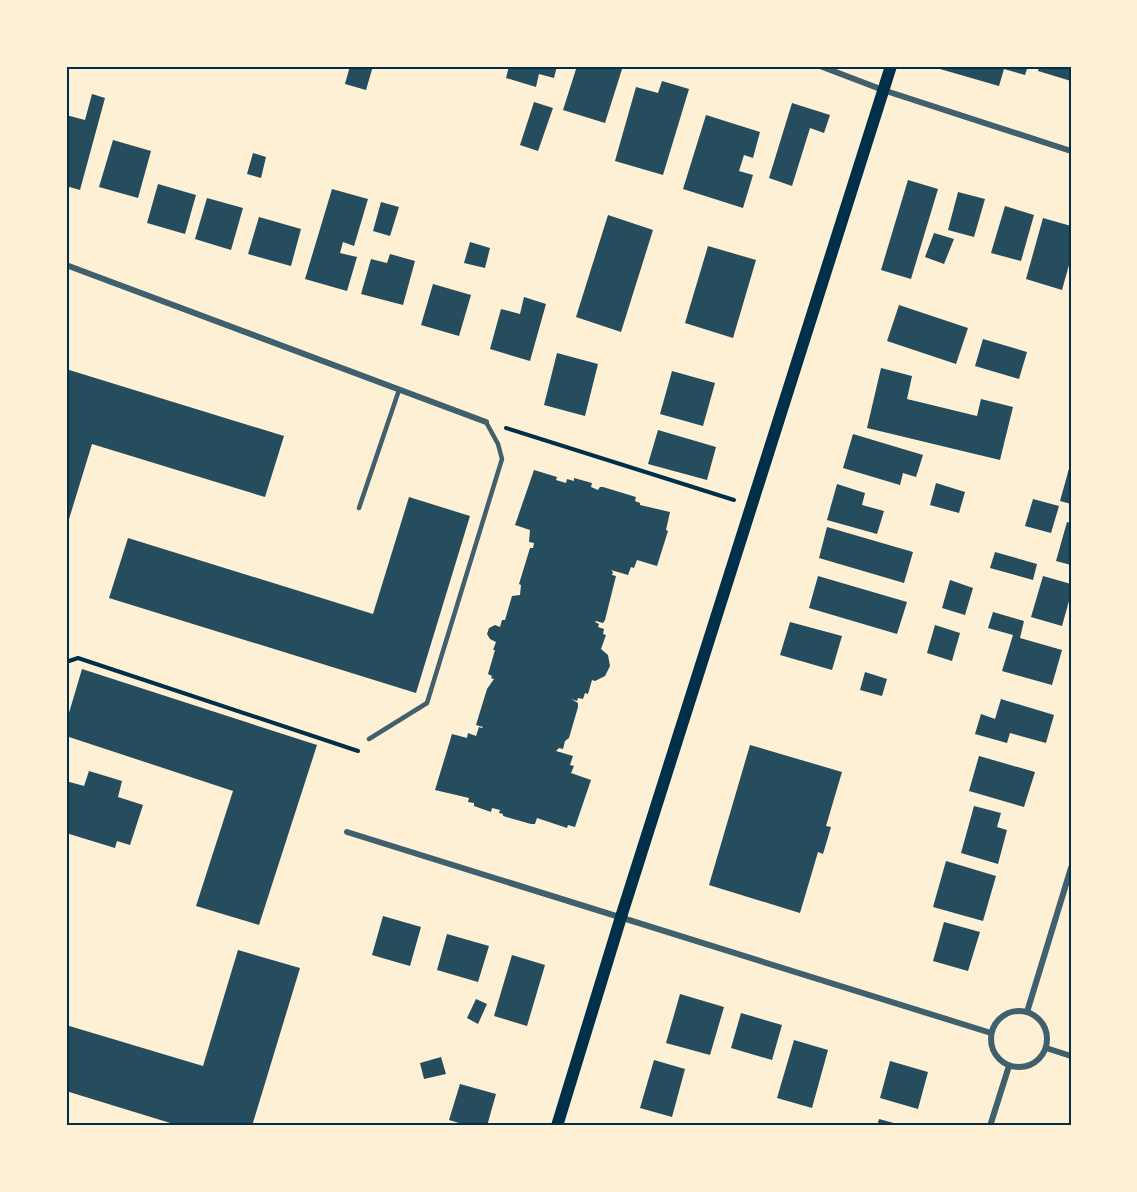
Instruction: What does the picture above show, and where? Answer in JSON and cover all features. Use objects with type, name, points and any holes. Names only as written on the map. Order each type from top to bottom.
[{"type":"main road","points":[[557,1126],[891,66]]},
{"type":"street","points":[[820,66],[883,90],[1071,151]]},
{"type":"street","points":[[66,265],[486,422]]},
{"type":"street","points":[[347,832],[991,1033]]},
{"type":"street","points":[[1027,1012],[1071,868]]},
{"type":"street","points":[[1016,1011],[1027,1012],[1037,1017],[1044,1026],[1047,1037],[1046,1048],[1040,1058],[1031,1065],[1020,1068],[1009,1066],[1000,1061],[994,1053],[991,1033],[996,1023],[1005,1015],[1016,1011]]},
{"type":"street","points":[[1046,1048],[1071,1056]]},
{"type":"street","points":[[990,1126],[1009,1066]]},
{"type":"lane","points":[[358,508],[399,390]]},
{"type":"lane","points":[[369,739],[427,703],[502,459],[498,444],[486,422]]},
{"type":"path","points":[[486,422],[752,506]]},
{"type":"path","points":[[66,663],[78,658],[368,754]]},
{"type":"building","points":[[350,66],[373,66],[366,90],[345,84]]},
{"type":"building","points":[[509,66],[557,66],[554,78],[539,74],[536,87],[506,78]]},
{"type":"building","points":[[577,66],[623,66],[605,123],[563,110]]},
{"type":"building","points":[[1028,66],[1025,75],[1004,69],[999,86],[933,67]]},
{"type":"building","points":[[1039,66],[1071,66],[1071,81],[1038,71]]},
{"type":"building","points":[[662,81],[689,89],[663,175],[615,161],[636,87],[658,93]]},
{"type":"building","points":[[92,94],[105,98],[80,190],[66,186],[66,115],[85,120]]},
{"type":"building","points":[[534,102],[553,108],[538,151],[520,145]]},
{"type":"building","points":[[792,103],[830,115],[824,133],[810,128],[792,186],[769,178]]},
{"type":"building","points":[[706,115],[760,132],[753,158],[744,155],[739,171],[753,175],[743,208],[683,189]]},
{"type":"building","points":[[113,140],[151,151],[138,198],[99,187]]},
{"type":"building","points":[[253,153],[266,157],[261,178],[247,174]]},
{"type":"building","points":[[908,180],[938,189],[911,279],[881,270]]},
{"type":"building","points":[[158,184],[196,195],[185,234],[147,223]]},
{"type":"building","points":[[332,189],[368,199],[354,246],[343,242],[340,253],[357,257],[347,291],[305,279]]},
{"type":"building","points":[[958,192],[985,199],[974,237],[948,230]]},
{"type":"building","points":[[207,198],[243,208],[231,250],[195,239]]},
{"type":"building","points":[[381,202],[399,207],[390,236],[373,231]]},
{"type":"building","points":[[1005,206],[1034,215],[1021,261],[991,253]]},
{"type":"building","points":[[608,215],[653,230],[621,332],[576,317]]},
{"type":"building","points":[[259,217],[301,229],[291,266],[248,254]]},
{"type":"building","points":[[1043,218],[1071,226],[1071,258],[1062,290],[1026,279]]},
{"type":"building","points":[[934,233],[954,239],[944,264],[925,257]]},
{"type":"building","points":[[470,242],[490,248],[485,268],[464,263]]},
{"type":"building","points":[[708,246],[756,260],[733,338],[685,323]]},
{"type":"building","points":[[390,254],[415,261],[403,305],[361,294],[371,259],[387,263]]},
{"type":"building","points":[[433,284],[471,295],[459,336],[421,325]]},
{"type":"building","points":[[524,297],[546,304],[530,361],[490,349],[501,309],[520,314]]},
{"type":"building","points":[[899,305],[968,328],[956,364],[887,341]]},
{"type":"building","points":[[983,339],[1027,352],[1019,379],[975,366]]},
{"type":"building","points":[[557,353],[598,364],[585,416],[544,405]]},
{"type":"building","points":[[881,368],[912,376],[907,399],[977,416],[981,399],[1013,407],[1000,460],[867,428]]},
{"type":"building","points":[[66,369],[284,436],[265,497],[92,444],[66,529]]},
{"type":"building","points":[[672,371],[715,383],[703,426],[660,414]]},
{"type":"building","points":[[658,430],[716,447],[707,480],[648,464]]},
{"type":"building","points":[[853,434],[923,455],[916,477],[903,473],[900,485],[843,468]]},
{"type":"building","points":[[1071,465],[1071,504],[1060,501]]},
{"type":"building","points":[[534,470],[557,477],[556,480],[566,483],[567,479],[574,481],[574,478],[592,483],[591,487],[598,490],[603,487],[636,497],[635,501],[640,505],[670,512],[666,530],[668,531],[657,566],[637,560],[628,575],[611,570],[612,575],[616,576],[605,620],[603,623],[595,622],[599,624],[598,627],[604,629],[603,634],[606,635],[601,649],[608,655],[610,666],[605,676],[595,681],[592,680],[588,694],[585,693],[583,699],[578,698],[577,701],[571,699],[578,703],[578,707],[569,738],[565,741],[563,749],[559,748],[556,751],[573,756],[570,765],[574,766],[571,773],[591,780],[575,827],[568,825],[567,828],[537,818],[535,824],[531,824],[503,816],[499,813],[500,810],[492,808],[491,812],[474,806],[474,803],[468,802],[469,798],[435,790],[452,734],[467,738],[468,733],[476,736],[479,727],[483,727],[476,725],[487,689],[494,679],[488,674],[496,642],[487,634],[489,628],[495,625],[500,627],[502,620],[505,620],[512,596],[520,595],[521,585],[519,584],[530,548],[533,548],[534,543],[529,542],[530,530],[515,525]]},
{"type":"building","points":[[936,483],[965,492],[959,513],[930,505]]},
{"type":"building","points":[[837,484],[865,493],[862,505],[884,511],[877,534],[827,520]]},
{"type":"building","points":[[409,497],[470,516],[416,693],[109,598],[128,538],[373,614]]},
{"type":"building","points":[[1033,499],[1059,506],[1051,533],[1025,526]]},
{"type":"building","points":[[1067,522],[1071,523],[1071,565],[1056,561]]},
{"type":"building","points":[[827,527],[913,552],[904,583],[819,558]]},
{"type":"building","points":[[995,552],[1037,564],[1033,580],[990,568]]},
{"type":"building","points":[[818,576],[907,602],[897,634],[809,608]]},
{"type":"building","points":[[1043,576],[1071,584],[1071,594],[1062,626],[1031,617]]},
{"type":"building","points":[[950,580],[973,588],[965,615],[942,608]]},
{"type":"building","points":[[993,612],[1024,621],[1020,638],[1062,650],[1052,685],[1002,671],[1013,635],[988,628]]},
{"type":"building","points":[[790,622],[842,636],[832,670],[780,655]]},
{"type":"building","points":[[935,625],[960,633],[952,661],[927,653]]},
{"type":"building","points":[[82,669],[317,745],[259,925],[196,906],[233,791],[66,736],[66,723]]},
{"type":"building","points":[[865,672],[887,679],[882,696],[860,690]]},
{"type":"building","points":[[1001,699],[1054,715],[1046,743],[1010,733],[1007,743],[975,734],[981,714],[995,719]]},
{"type":"building","points":[[750,745],[842,772],[826,826],[831,827],[826,844],[823,854],[818,852],[800,913],[709,885]]},
{"type":"building","points":[[979,756],[1035,772],[1024,807],[969,791]]},
{"type":"building","points":[[89,771],[122,781],[118,797],[143,805],[130,845],[117,841],[115,848],[66,833],[66,781],[84,786]]},
{"type":"building","points":[[974,806],[1001,813],[997,827],[1007,830],[998,864],[961,853]]},
{"type":"building","points":[[946,861],[996,876],[983,921],[933,907]]},
{"type":"building","points":[[383,916],[421,927],[410,966],[372,955]]},
{"type":"building","points":[[944,922],[980,932],[968,971],[933,961]]},
{"type":"building","points":[[447,934],[489,946],[478,982],[437,970]]},
{"type":"building","points":[[238,950],[300,968],[252,1126],[180,1126],[66,1091],[66,1025],[203,1066]]},
{"type":"building","points":[[512,955],[545,965],[527,1026],[494,1016]]},
{"type":"building","points":[[680,994],[724,1007],[710,1055],[666,1043]]},
{"type":"building","points":[[476,999],[487,1004],[478,1024],[467,1018]]},
{"type":"building","points":[[741,1013],[782,1025],[772,1060],[731,1048]]},
{"type":"building","points":[[794,1040],[828,1050],[812,1108],[777,1098]]},
{"type":"building","points":[[441,1057],[446,1074],[424,1079],[420,1063]]},
{"type":"building","points":[[654,1060],[685,1069],[672,1117],[640,1108]]},
{"type":"building","points":[[890,1061],[928,1072],[918,1109],[880,1098]]},
{"type":"building","points":[[460,1084],[496,1094],[487,1126],[469,1126],[449,1120]]},
{"type":"building","points":[[879,1119],[901,1125],[901,1126],[877,1126]]}]
